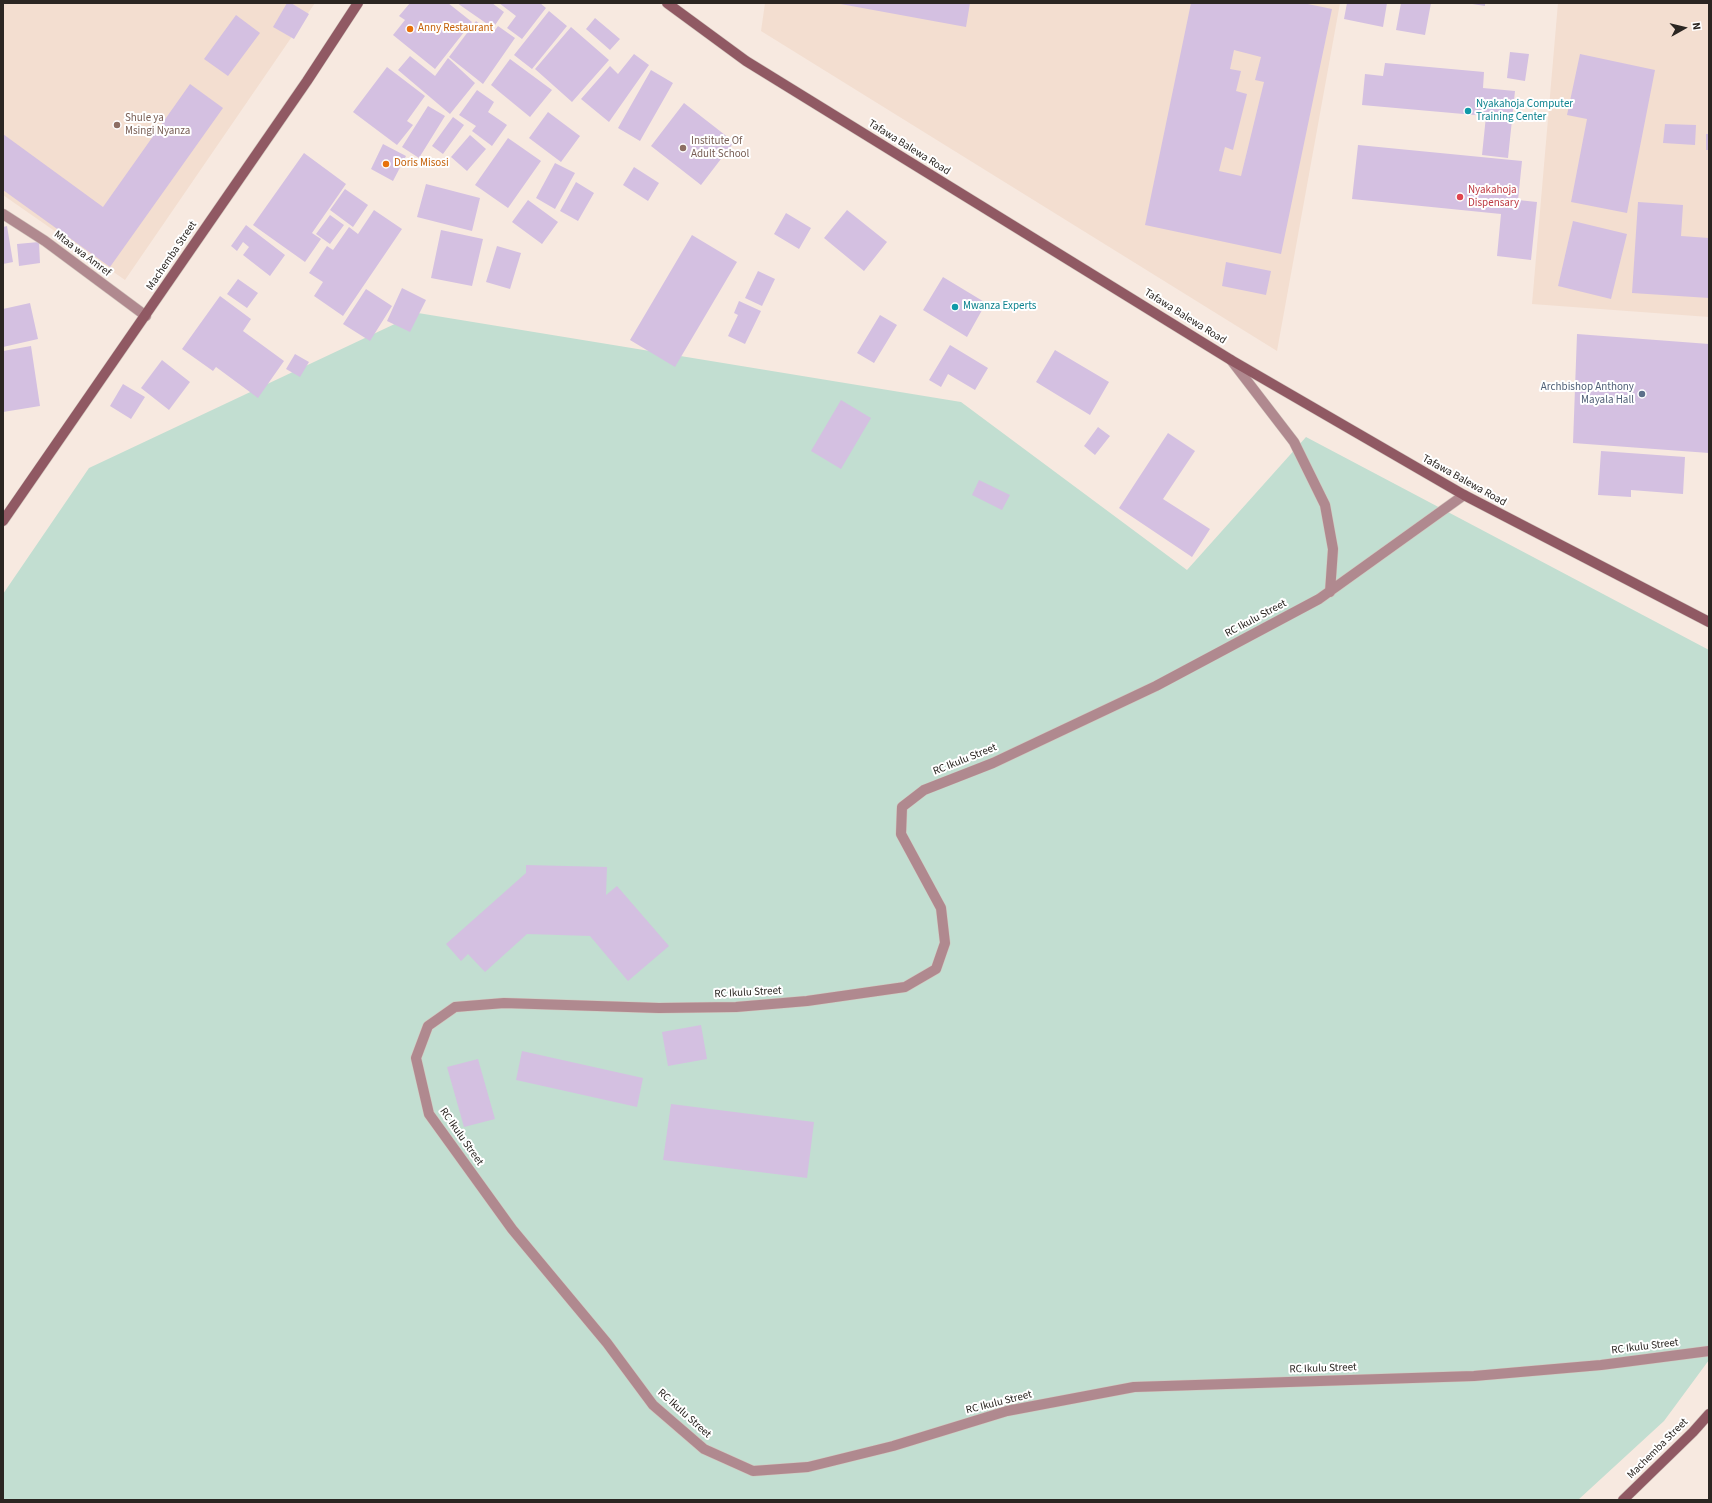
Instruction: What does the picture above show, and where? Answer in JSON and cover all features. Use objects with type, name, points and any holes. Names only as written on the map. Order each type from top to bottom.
[{"type":"main road","name":"Machemba Street","points":[[3,521],[146,316],[358,3]]},
{"type":"main road","name":"Tafawa Balewa Road","points":[[667,3],[746,61],[1230,360],[1464,495],[1709,622]]},
{"type":"main road","name":"Machemba Street","points":[[1623,1500],[1693,1432],[1709,1414]]},
{"type":"lane","name":"Mtaa wa Amref","points":[[3,214],[45,241],[146,316]]},
{"type":"lane","points":[[1230,360],[1294,442],[1325,505],[1333,549],[1330,592]]},
{"type":"lane","name":"RC Ikulu Street","points":[[1464,495],[1330,592],[1156,686],[993,763],[924,790],[902,807],[900,834],[940,908],[945,943],[936,969],[905,987],[807,1001],[736,1006],[659,1008],[504,1003],[455,1007],[428,1026],[416,1058],[429,1114],[512,1229],[607,1343],[653,1405],[704,1449],[753,1471],[808,1467],[893,1446],[1007,1411],[1134,1387],[1474,1376],[1601,1365],[1709,1351]]},
{"type":"shaded area","name":"Shule ya Msingi Nyanza","points":[[3,3],[315,3],[125,280],[3,195]]},
{"type":"shaded area","points":[[765,3],[1340,3],[1277,351],[761,31]]},
{"type":"shaded area","points":[[1558,3],[1709,3],[1709,317],[1532,304]]},
{"type":"green space","points":[[418,313],[961,402],[1187,570],[1306,437],[1709,650],[1709,1360],[1664,1421],[1578,1500],[3,1500],[3,594],[89,468]]},
{"type":"building","points":[[287,3],[291,3],[309,14],[294,39],[273,27]]},
{"type":"building","points":[[410,3],[448,3],[472,22],[435,69],[393,35],[405,20],[399,16]]},
{"type":"building","points":[[457,3],[492,3],[504,12],[493,28]]},
{"type":"building","points":[[499,3],[540,3],[546,8],[522,39],[507,28],[516,16]]},
{"type":"building","points":[[835,3],[970,3],[966,27]]},
{"type":"building","points":[[1191,3],[1303,3],[1332,9],[1281,254],[1145,225]],"holes":[[[1234,50],[1261,57],[1255,80],[1264,82],[1241,176],[1219,171],[1225,147],[1233,150],[1247,94],[1236,91],[1241,71],[1230,69]]]},
{"type":"building","points":[[1347,3],[1387,3],[1383,27],[1344,19]]},
{"type":"building","points":[[1401,3],[1431,3],[1425,35],[1396,30]]},
{"type":"building","points":[[1466,3],[1485,3],[1485,6]]},
{"type":"building","points":[[549,11],[567,26],[532,69],[514,55]]},
{"type":"building","points":[[236,15],[260,33],[228,76],[204,59]]},
{"type":"building","points":[[595,18],[620,39],[610,50],[586,29]]},
{"type":"building","points":[[476,21],[492,34],[498,26],[515,38],[483,84],[449,57]]},
{"type":"building","points":[[571,27],[609,60],[572,102],[535,69]]},
{"type":"building","points":[[1510,52],[1529,54],[1525,81],[1507,78]]},
{"type":"building","points":[[634,54],[649,65],[609,122],[581,99],[610,66],[618,74]]},
{"type":"building","points":[[1580,54],[1655,70],[1627,213],[1571,202],[1587,119],[1567,115]]},
{"type":"building","points":[[410,56],[435,76],[448,58],[475,83],[450,114],[398,70]]},
{"type":"building","points":[[510,59],[552,90],[530,117],[491,85]]},
{"type":"building","name":"Nyakahoja Computer Training Center","points":[[1385,63],[1484,72],[1483,88],[1515,91],[1508,158],[1482,155],[1486,116],[1362,105],[1365,74],[1383,76]]},
{"type":"building","points":[[387,67],[425,96],[407,121],[413,125],[397,145],[353,112]]},
{"type":"building","points":[[651,70],[673,83],[640,141],[618,128]]},
{"type":"building","points":[[190,84],[223,108],[110,267],[3,190],[3,134],[103,207]]},
{"type":"building","points":[[477,90],[494,102],[488,112],[507,125],[492,146],[472,131],[476,126],[459,115]]},
{"type":"building","points":[[684,103],[734,142],[701,185],[651,146]]},
{"type":"building","points":[[428,106],[445,116],[419,158],[402,147]]},
{"type":"building","points":[[548,112],[580,136],[561,162],[529,138]]},
{"type":"building","points":[[453,117],[464,125],[443,154],[432,146]]},
{"type":"building","points":[[1665,124],[1696,125],[1695,145],[1663,143]]},
{"type":"building","points":[[1706,134],[1709,134],[1709,150],[1706,150]]},
{"type":"building","points":[[470,135],[486,149],[467,171],[451,157]]},
{"type":"building","points":[[508,138],[541,161],[508,208],[475,185]]},
{"type":"building","points":[[383,144],[406,156],[393,181],[371,169]]},
{"type":"building","points":[[1358,145],[1522,161],[1518,200],[1537,202],[1531,260],[1497,256],[1501,214],[1352,199]]},
{"type":"building","points":[[304,153],[346,184],[312,233],[321,239],[305,262],[253,225]]},
{"type":"building","points":[[555,163],[575,173],[555,209],[536,198]]},
{"type":"building","points":[[634,167],[659,183],[648,201],[623,185]]},
{"type":"building","points":[[576,182],[594,193],[578,221],[560,211]]},
{"type":"building","points":[[426,184],[480,198],[472,231],[417,217]]},
{"type":"building","points":[[345,189],[368,205],[353,227],[330,210]]},
{"type":"building","points":[[528,200],[558,222],[542,244],[512,222]]},
{"type":"building","points":[[1638,202],[1683,205],[1681,236],[1709,238],[1709,298],[1632,293]]},
{"type":"building","points":[[374,210],[402,229],[343,316],[314,296],[323,282],[309,273],[327,246],[333,250],[349,227],[358,234]]},
{"type":"building","points":[[847,210],[887,242],[864,271],[824,238]]},
{"type":"building","points":[[786,213],[811,228],[799,249],[774,234]]},
{"type":"building","points":[[330,215],[344,225],[330,244],[316,234]]},
{"type":"building","points":[[1573,221],[1627,234],[1611,299],[1558,286]]},
{"type":"building","points":[[246,225],[285,255],[270,276],[243,255],[249,247],[243,242],[237,251],[231,246]]},
{"type":"building","points":[[7,226],[13,262],[3,264],[3,227]]},
{"type":"building","points":[[441,230],[483,239],[472,286],[431,278]]},
{"type":"building","points":[[692,235],[737,262],[675,367],[630,340]]},
{"type":"building","points":[[39,242],[40,263],[19,266],[17,244]]},
{"type":"building","points":[[497,246],[521,253],[510,289],[486,282]]},
{"type":"building","points":[[1226,262],[1271,271],[1266,295],[1222,286]]},
{"type":"building","points":[[758,271],[775,279],[762,306],[745,298]]},
{"type":"building","name":"Mwanza Experts","points":[[943,277],[986,303],[967,337],[923,310]]},
{"type":"building","points":[[238,279],[258,293],[247,308],[227,294]]},
{"type":"building","points":[[402,288],[426,300],[410,332],[387,321]]},
{"type":"building","points":[[366,289],[392,306],[370,341],[343,324]]},
{"type":"building","points":[[220,296],[251,319],[243,331],[284,361],[258,398],[216,367],[213,371],[182,349]]},
{"type":"building","points":[[739,301],[761,311],[745,344],[728,336],[738,315],[734,313]]},
{"type":"building","points":[[30,303],[38,339],[3,347],[3,309]]},
{"type":"building","points":[[880,315],[897,325],[874,363],[857,353]]},
{"type":"building","name":"Archbishop Anthony Mayala Hall","points":[[1577,334],[1709,344],[1709,453],[1573,443]]},
{"type":"building","points":[[950,345],[988,368],[975,390],[948,374],[941,387],[929,380]]},
{"type":"building","points":[[31,346],[40,406],[3,412],[3,351]]},
{"type":"building","points":[[1055,350],[1109,382],[1090,415],[1036,382]]},
{"type":"building","points":[[295,354],[309,362],[300,377],[286,369]]},
{"type":"building","points":[[162,360],[190,382],[169,410],[141,388]]},
{"type":"building","points":[[123,384],[145,397],[131,419],[110,406]]},
{"type":"building","points":[[841,400],[871,418],[841,469],[811,451]]},
{"type":"building","points":[[1098,427],[1110,436],[1095,455],[1084,446]]},
{"type":"building","points":[[1168,433],[1195,451],[1163,499],[1210,529],[1192,557],[1119,508]]},
{"type":"building","points":[[1601,451],[1685,457],[1683,494],[1631,490],[1631,497],[1598,495]]},
{"type":"building","points":[[979,480],[1010,495],[1002,510],[972,495]]},
{"type":"building","points":[[526,865],[607,867],[606,895],[617,886],[669,946],[628,981],[590,936],[527,934],[485,972],[468,954],[461,961],[446,944],[526,873]]},
{"type":"building","points":[[701,1025],[707,1059],[668,1066],[662,1032]]},
{"type":"building","points":[[522,1051],[643,1078],[637,1107],[516,1080]]},
{"type":"building","points":[[478,1059],[495,1119],[464,1127],[447,1067]]},
{"type":"building","points":[[671,1104],[814,1122],[807,1178],[663,1160]]},
{"type":"place","name":"Anny Restaurant","points":[[410,29]]},
{"type":"place","name":"Nyakahoja Computer Training Center","points":[[1468,111]]},
{"type":"place","name":"Shule ya Msingi Nyanza","points":[[117,125]]},
{"type":"place","name":"Institute Of Adult School","points":[[683,148]]},
{"type":"place","name":"Doris Misosi","points":[[386,164]]},
{"type":"place","name":"Nyakahoja Dispensary","points":[[1460,197]]},
{"type":"place","name":"Mwanza Experts","points":[[955,307]]},
{"type":"place","name":"Archbishop Anthony Mayala Hall","points":[[1642,394]]}]
